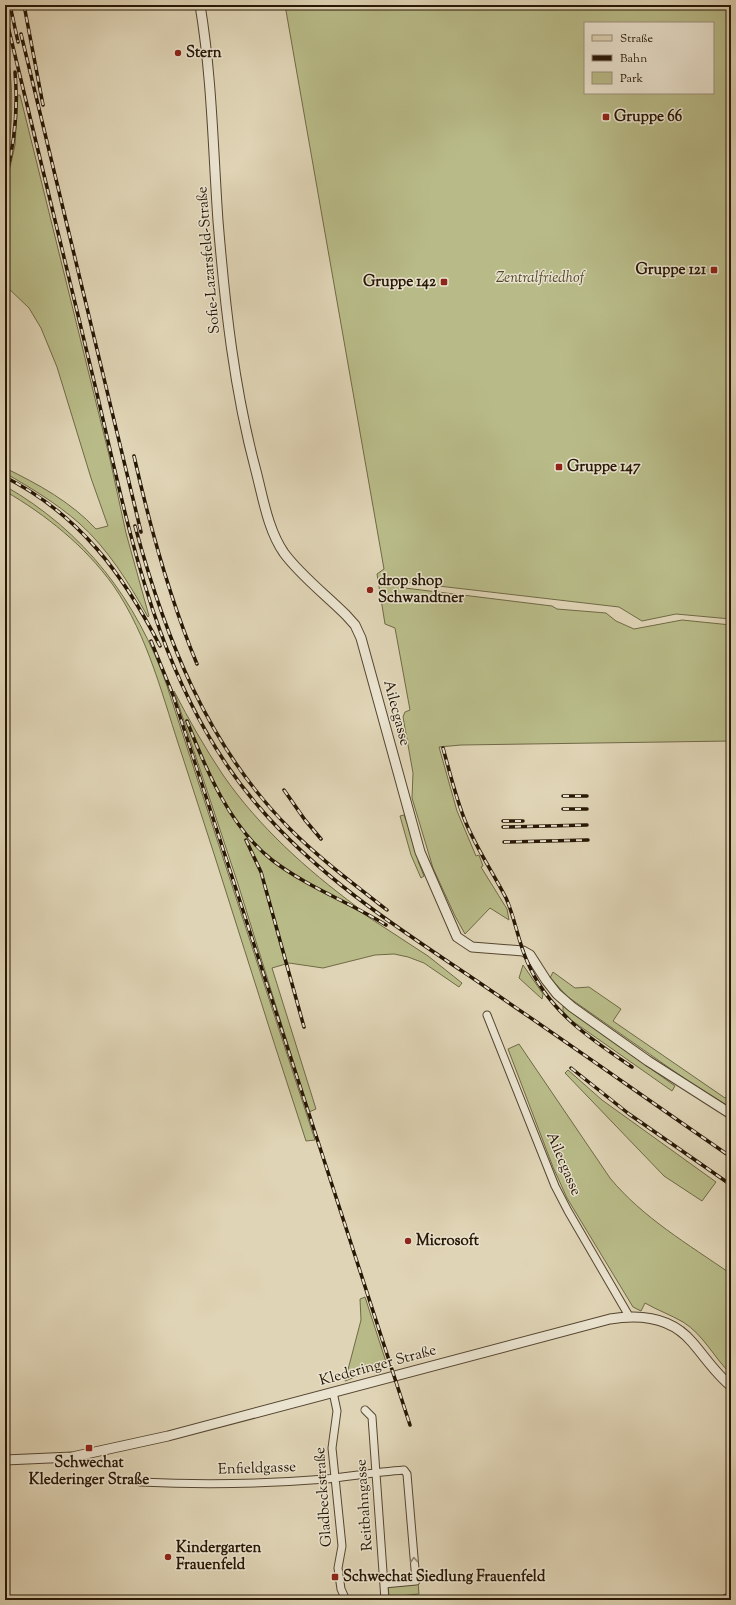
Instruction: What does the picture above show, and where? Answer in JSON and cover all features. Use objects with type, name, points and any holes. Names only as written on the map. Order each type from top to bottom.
[{"type":"main road","points":[[727,1600],[731,1599]]},
{"type":"street","name":"Sofie-Lazarsfeld-Straße","points":[[200,5],[210,77],[218,221],[232,359],[242,418],[266,509]]},
{"type":"street","name":"Ailecgasse","points":[[266,509],[274,533],[284,553],[346,615],[355,625],[361,638],[420,852],[458,937],[466,944],[486,949],[523,951],[527,953],[530,955],[546,980],[572,1007],[648,1061],[731,1114]]},
{"type":"street","name":"Ailecgasse","points":[[487,1015],[555,1186],[629,1316]]},
{"type":"street","name":"Klederinger Straße","points":[[5,1460],[72,1457],[168,1436],[610,1319],[629,1316],[660,1320],[680,1330],[692,1341],[721,1377],[731,1386]]},
{"type":"street","name":"Gladbeckstraße","points":[[333,1392],[337,1411],[332,1448],[342,1546],[338,1568],[341,1589],[346,1600]]},
{"type":"street","name":"Reitbahngasse","points":[[365,1410],[372,1417],[385,1600]]},
{"type":"street","name":"Enfieldgasse","points":[[140,1482],[194,1484],[369,1475],[404,1470],[407,1474],[416,1581],[384,1584]]},
{"type":"green space","name":"Zentralfriedhof","points":[[285,5],[731,5],[731,619],[676,614],[642,621],[619,607],[404,582],[405,588],[552,606],[557,609],[606,613],[616,621],[634,629],[682,620],[731,625],[731,741],[461,745],[439,747],[457,811],[476,856],[479,855],[483,866],[481,867],[507,909],[509,920],[490,908],[465,934],[433,868],[412,798],[413,773],[403,717],[405,712],[410,710],[395,628],[385,624],[377,574],[384,569]]},
{"type":"green space","points":[[5,37],[10,68],[12,116],[5,163],[9,112],[5,63]]},
{"type":"green space","points":[[18,95],[20,95],[109,455],[126,533],[149,616],[148,617],[109,555],[90,533],[52,502],[5,473],[5,468],[54,494],[76,510],[96,529],[108,526],[91,478],[57,367],[41,328],[29,308],[5,285],[5,190],[15,145]]},
{"type":"green space","points":[[5,486],[33,504],[59,524],[83,546],[104,571],[123,597],[140,625],[155,655],[167,686],[315,1140],[306,1141],[162,691],[146,647],[126,605],[102,570],[64,532],[35,510],[5,491]]},
{"type":"green space","points":[[174,691],[197,734],[223,775],[268,830],[320,878],[357,907],[356,909],[428,956],[462,983],[459,987],[424,963],[394,954],[375,955],[323,968],[289,963],[272,968],[316,1109],[309,1112],[238,884]]},
{"type":"green space","points":[[404,815],[420,858],[418,861],[424,876],[421,878],[411,855],[400,816]]},
{"type":"green space","points":[[523,965],[543,994],[542,999],[519,978]]},
{"type":"green space","points":[[553,972],[575,988],[589,987],[621,1009],[613,1021],[725,1098],[731,1093],[731,1108],[688,1081],[568,997],[550,978]]},
{"type":"green space","points":[[563,1006],[675,1086],[672,1091],[571,1020],[563,1011]]},
{"type":"green space","points":[[519,1044],[610,1178],[651,1218],[731,1274],[731,1374],[697,1333],[683,1322],[645,1303],[641,1311],[633,1307],[567,1198],[553,1167],[508,1049]]},
{"type":"green space","points":[[568,1070],[602,1100],[716,1182],[702,1201],[664,1176],[565,1073]]},
{"type":"green space","points":[[365,1297],[388,1368],[370,1371],[345,1381],[361,1320],[360,1299]]},
{"type":"green space","points":[[418,1582],[419,1594],[389,1597],[388,1584]]},
{"type":"railway","points":[[10,5],[18,42]]},
{"type":"railway","points":[[24,5],[43,105]]},
{"type":"railway","points":[[5,14],[134,547],[150,603],[170,657],[194,710],[223,760],[259,807],[282,832],[306,856],[332,878],[415,939],[731,1157]]},
{"type":"railway","points":[[21,34],[141,532]]},
{"type":"railway","points":[[5,179],[15,126],[15,72]]},
{"type":"railway","points":[[134,456],[161,562],[197,664]]},
{"type":"railway","points":[[5,477],[32,492],[56,509],[97,549],[131,595],[160,646]]},
{"type":"railway","points":[[135,526],[160,608],[175,649],[212,726],[235,762],[261,797],[301,840],[387,910]]},
{"type":"railway","points":[[151,641],[173,695],[410,1425]]},
{"type":"railway","points":[[187,721],[211,778],[232,814],[257,847],[285,870],[386,925]]},
{"type":"railway","points":[[443,748],[462,814],[470,833],[506,898],[524,953],[536,979],[546,995],[571,1022],[585,1034],[632,1067]]},
{"type":"railway","points":[[284,790],[305,820],[321,839]]},
{"type":"railway","points":[[563,796],[587,796]]},
{"type":"railway","points":[[563,809],[587,809]]},
{"type":"railway","points":[[503,821],[523,821]]},
{"type":"railway","points":[[503,827],[587,825]]},
{"type":"railway","points":[[246,840],[261,872],[304,1027]]},
{"type":"railway","points":[[504,842],[588,840]]},
{"type":"railway","points":[[571,1068],[629,1114],[731,1185]]},
{"type":"place","name":"Stern","points":[[178,53]]},
{"type":"place","name":"Gruppe 66","points":[[606,117]]},
{"type":"place","name":"Gruppe 121","points":[[714,270]]},
{"type":"place","name":"Gruppe 142","points":[[444,282]]},
{"type":"place","name":"Gruppe 147","points":[[559,467]]},
{"type":"place","name":"drop shop Schwandtner","points":[[370,590]]},
{"type":"place","name":"Microsoft","points":[[408,1241]]},
{"type":"place","name":"Schwechat Klederinger Straße","points":[[89,1448]]},
{"type":"place","name":"Kindergarten Frauenfeld","points":[[168,1557]]},
{"type":"place","name":"Schwechat Siedlung Frauenfeld","points":[[335,1577]]}]
